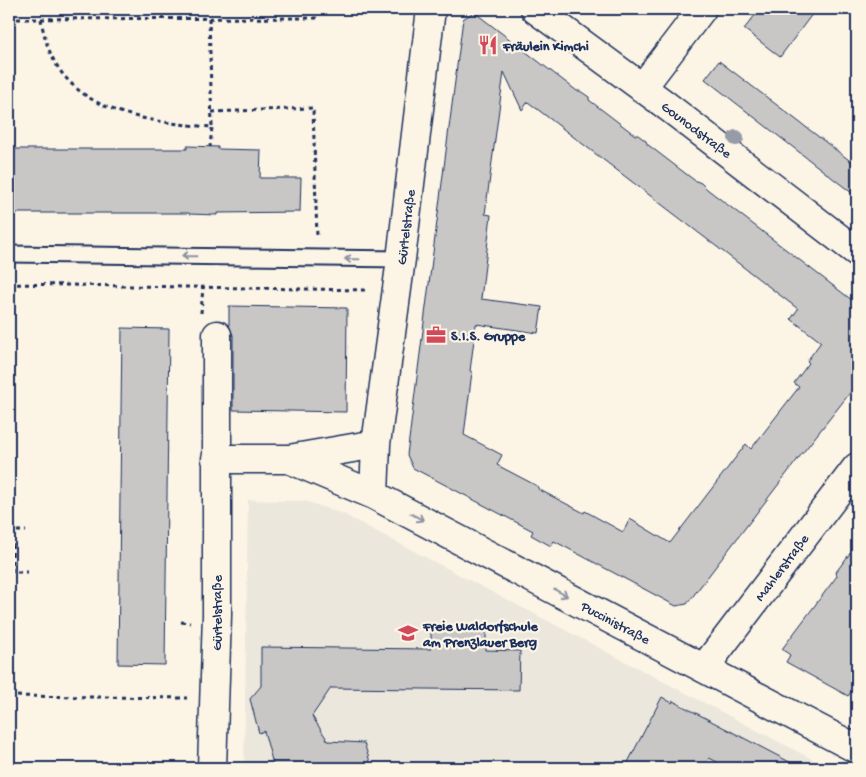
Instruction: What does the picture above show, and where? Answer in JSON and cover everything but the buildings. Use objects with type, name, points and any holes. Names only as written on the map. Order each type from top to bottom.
[{"type":"street","name":"Gürtelstraße","points":[[374,494],[376,444],[401,259],[431,9]]},
{"type":"street","name":"Gounodstraße","points":[[535,9],[857,252]]},
{"type":"street","points":[[642,88],[702,9]]},
{"type":"street","name":"Gürtelstraße","points":[[209,325],[216,459],[215,698],[212,768]]},
{"type":"street","points":[[216,459],[289,459],[376,444]]},
{"type":"street","points":[[289,459],[374,494]]},
{"type":"street","name":"Mahlerstraße","points":[[704,668],[857,467]]},
{"type":"street","name":"Puccinistraße","points":[[374,494],[857,749]]},
{"type":"lane","points":[[9,254],[401,259]]},
{"type":"path","points":[[209,18],[212,112],[210,147]]},
{"type":"path","points":[[9,19],[318,18]]},
{"type":"path","points":[[41,19],[46,42],[55,62],[68,79],[94,102],[135,118],[180,125],[212,127]]},
{"type":"path","points":[[212,112],[313,108],[318,258]]},
{"type":"path","points":[[9,284],[366,290]]},
{"type":"path","points":[[203,286],[209,325]]},
{"type":"path","points":[[26,531],[11,531],[10,572],[28,572]]},
{"type":"path","points":[[9,696],[215,698]]},
{"type":"shaded area","name":"Freie Waldorfschule am Prenzlauer Berg","points":[[248,500],[305,501],[343,514],[829,768],[244,768]]},
{"type":"place","name":"Fräulein Kimchi","points":[[488,45]]},
{"type":"place","name":"S.I.S. Gruppe","points":[[436,335]]},
{"type":"place","name":"Freie Waldorfschule am Prenzlauer Berg","points":[[408,633]]}]
